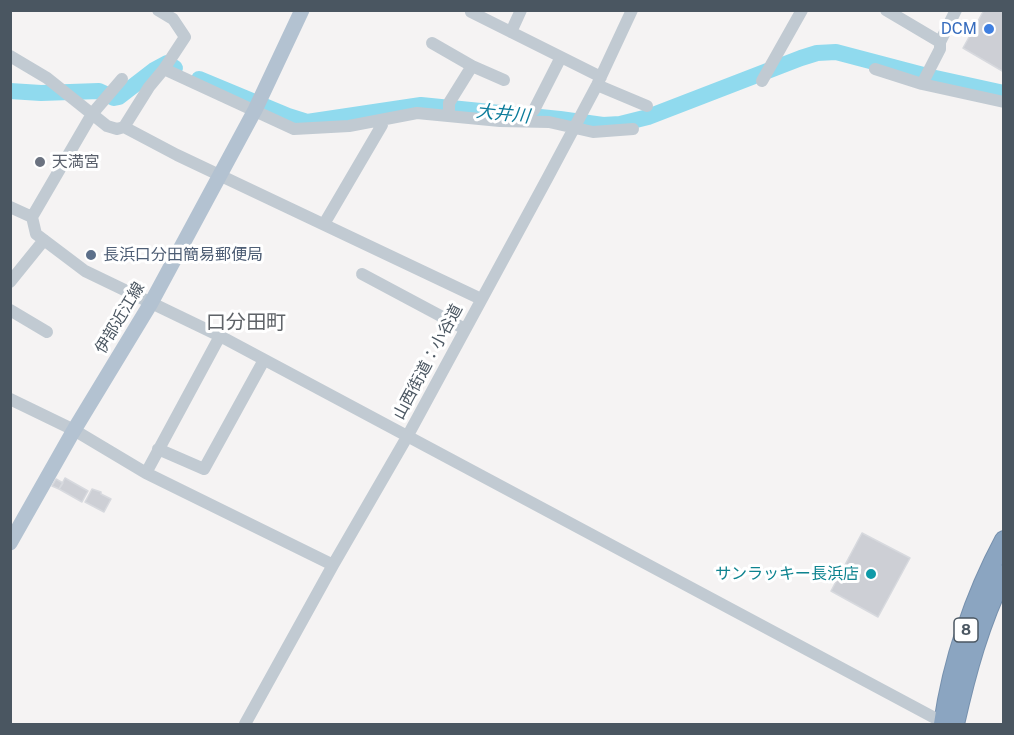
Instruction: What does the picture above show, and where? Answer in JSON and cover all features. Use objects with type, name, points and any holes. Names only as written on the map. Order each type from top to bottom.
[{"type":"highway","name":"8","points":[[940,723],[956,661],[978,597],[1004,540]]},
{"type":"highway","name":"8","points":[[940,723],[968,666],[981,625],[1003,577]]},
{"type":"main road","name":"伊部近江線","points":[[10,543],[74,430],[151,303],[255,110],[302,10]]},
{"type":"street","points":[[10,56],[47,78],[107,126],[117,129],[124,127],[149,87],[185,38],[173,19],[158,10]]},
{"type":"street","points":[[472,10],[471,12],[561,57],[599,81],[647,106]]},
{"type":"street","points":[[511,32],[522,10]]},
{"type":"street","name":"山西街道：小谷道","points":[[245,724],[407,437],[599,81],[633,10]]},
{"type":"street","points":[[762,81],[802,10]]},
{"type":"street","points":[[886,10],[940,42]]},
{"type":"street","points":[[922,84],[956,10]]},
{"type":"street","points":[[432,43],[472,66],[504,80]]},
{"type":"street","points":[[534,110],[561,57]]},
{"type":"street","points":[[449,115],[449,104],[472,66]]},
{"type":"street","points":[[164,69],[294,129],[349,126],[417,113],[500,122],[549,122],[593,132],[633,129]]},
{"type":"street","points":[[875,69],[922,84],[1004,102]]},
{"type":"street","points":[[122,79],[92,114],[32,218],[36,234],[85,271],[220,336],[711,597],[940,723]]},
{"type":"street","points":[[324,224],[382,125],[381,120]]},
{"type":"street","points":[[124,127],[481,299]]},
{"type":"street","points":[[10,207],[32,218]]},
{"type":"street","points":[[10,282],[44,240]]},
{"type":"street","points":[[362,274],[465,329]]},
{"type":"street","points":[[10,310],[47,332]]},
{"type":"street","points":[[146,473],[220,336]]},
{"type":"street","points":[[158,449],[204,469],[264,360]]},
{"type":"street","points":[[10,399],[74,430],[146,473],[333,565]]},
{"type":"building","name":"DCM","points":[[984,10],[1004,10],[1004,72],[963,48]]},
{"type":"building","points":[[65,478],[88,491],[82,502],[59,489]]},
{"type":"building","points":[[56,479],[63,483],[59,489],[52,486]]},
{"type":"building","points":[[92,489],[111,499],[104,512],[85,502]]},
{"type":"building","name":"サンラッキー長浜店","points":[[862,533],[910,558],[878,617],[831,591]]},
{"type":"waterway","name":"大井川","points":[[199,79],[307,122],[421,105],[603,125],[620,124],[648,117],[801,58],[817,53],[836,52],[1004,93]]},
{"type":"waterway","name":"大井川","points":[[10,91],[41,93],[99,91],[114,98],[119,97],[154,70],[167,63],[175,68]]},
{"type":"place","name":"DCM","points":[[989,29]]},
{"type":"place","name":"天満宮","points":[[40,162]]},
{"type":"place","name":"長浜口分田簡易郵便局","points":[[91,255]]},
{"type":"place","name":"サンラッキー長浜店","points":[[871,574]]},
{"type":"district","name":"口分田町","points":[[246,323]]}]
